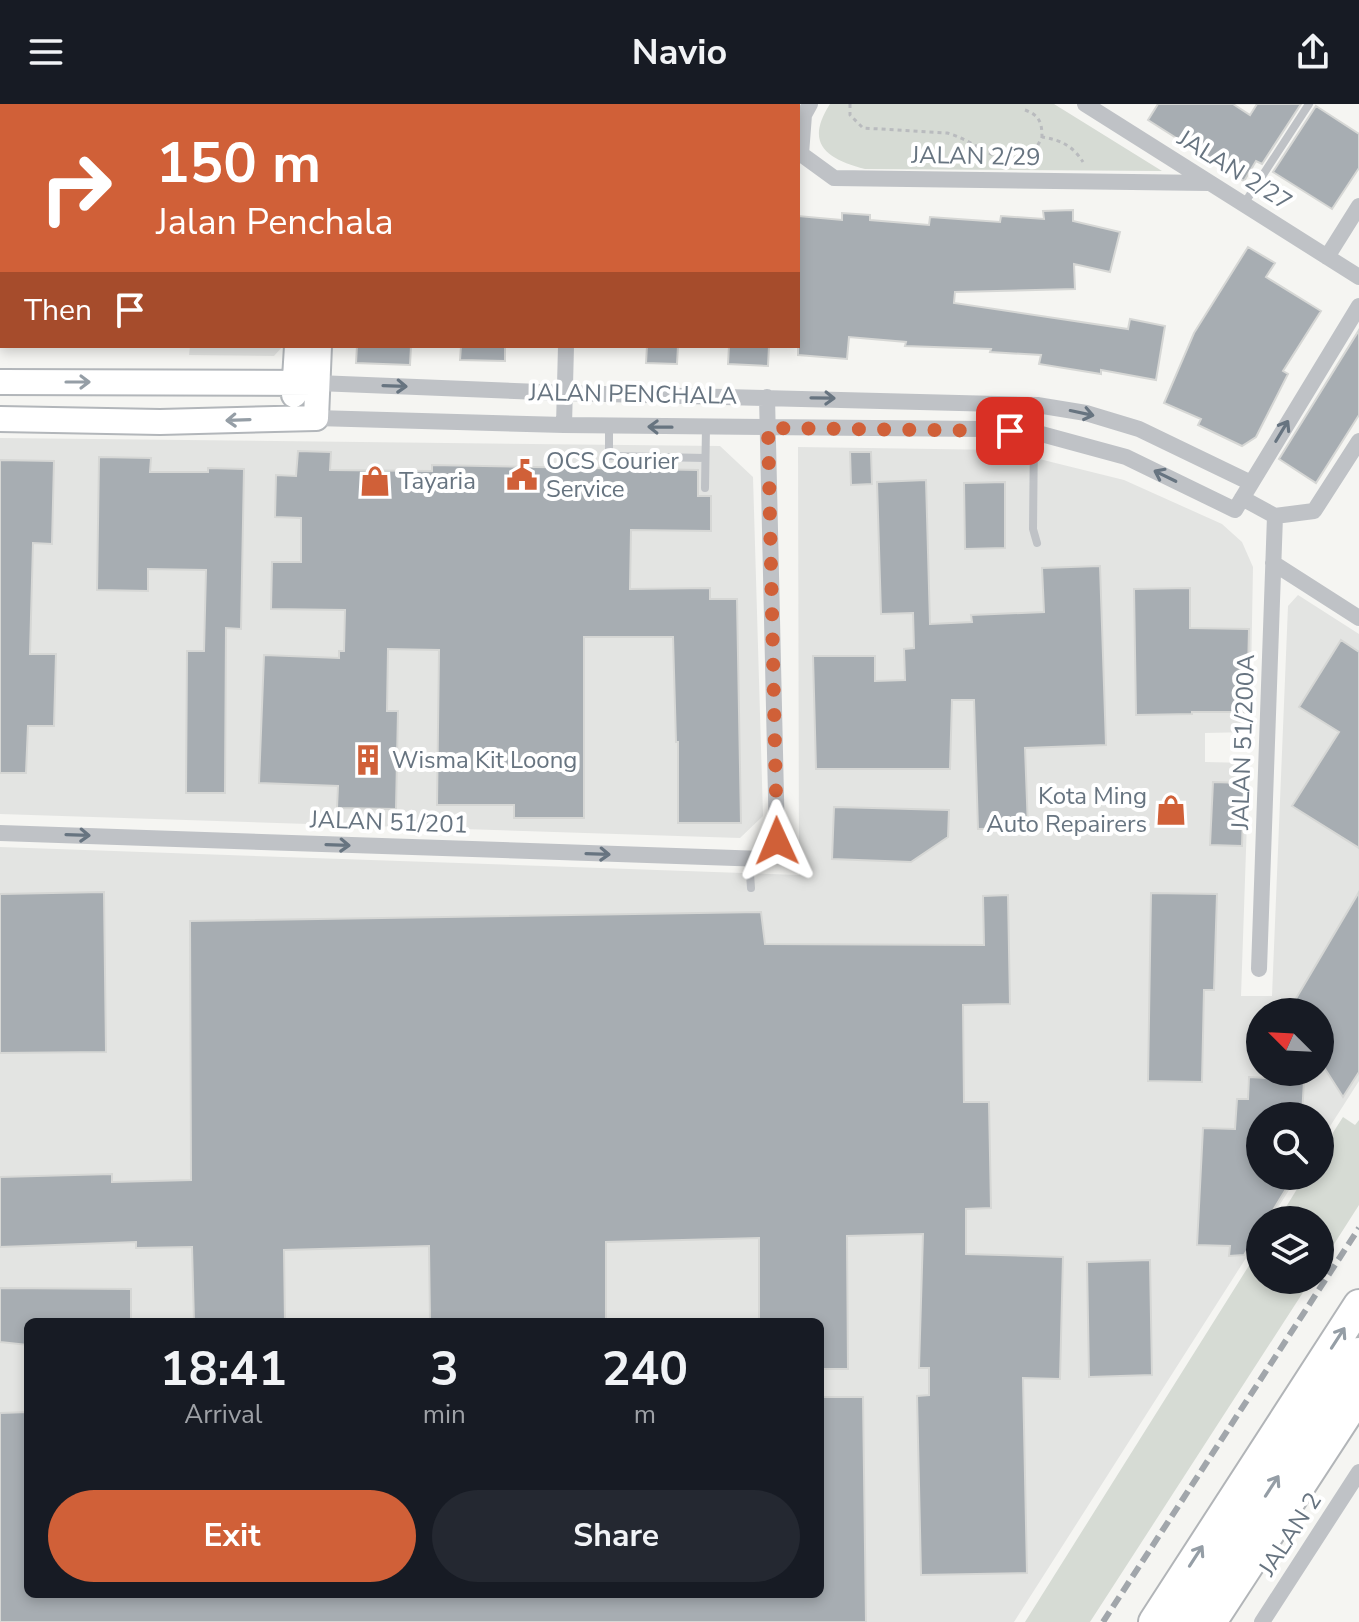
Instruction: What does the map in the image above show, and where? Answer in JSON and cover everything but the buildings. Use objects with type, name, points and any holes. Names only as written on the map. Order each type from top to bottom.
[{"type":"highway","points":[[1154,1622],[1359,1305]]},
{"type":"highway","points":[[1184,1622],[1359,1353]]},
{"type":"highway","points":[[1211,1622],[1358,1397]]},
{"type":"main road","points":[[298,348],[306,382]]},
{"type":"main road","points":[[304,418],[306,382],[318,348]]},
{"type":"main road","name":"JALAN PENCHALA","points":[[0,382],[306,382]]},
{"type":"main road","name":"JALAN PENCHALA","points":[[0,419],[160,422],[304,418]]},
{"type":"street","name":"JALAN 2/29","points":[[810,104],[804,115],[800,155],[834,178],[1209,183]]},
{"type":"street","name":"JALAN 2/27","points":[[1085,104],[1359,277]]},
{"type":"street","points":[[1327,257],[1359,206]]},
{"type":"street","points":[[1238,504],[1359,306]]},
{"type":"street","points":[[564,425],[566,348]]},
{"type":"street","name":"JALAN PENCHALA","points":[[306,382],[565,393],[1037,405],[1086,413],[1139,429],[1251,483]]},
{"type":"street","points":[[767,397],[768,428]]},
{"type":"street","name":"JALAN PENCHALA","points":[[304,418],[1034,432],[1126,457],[1238,504],[1275,516]]},
{"type":"street","name":"JALAN 51/201","points":[[0,833],[765,859],[774,852],[776,799],[768,428]]},
{"type":"street","points":[[1275,516],[1314,511],[1359,441]]},
{"type":"street","name":"JALAN 51/200A","points":[[1259,969],[1275,516]]},
{"type":"street","points":[[1273,563],[1359,618]]},
{"type":"street","name":"JALAN 2","points":[[1266,1621],[1359,1472]]},
{"type":"lane","points":[[1244,204],[1309,104]]},
{"type":"lane","points":[[609,426],[609,456],[705,458]]},
{"type":"lane","points":[[705,488],[706,427]]},
{"type":"lane","points":[[1034,432],[1033,529],[1037,543]]},
{"type":"lane","points":[[749,859],[751,888]]},
{"type":"path","points":[[850,104],[850,115],[863,128],[956,135],[998,158],[1011,161],[1026,158],[1037,149],[1042,137],[1042,123],[1037,116],[1025,110]]},
{"type":"path","points":[[1042,137],[1067,144],[1077,152],[1096,183]]},
{"type":"shaded area","points":[[830,104],[1054,104],[1162,171],[865,169],[830,155],[824,148],[819,130]]},
{"type":"shaded area","points":[[190,348],[281,348],[274,356],[189,355]]},
{"type":"shaded area","points":[[0,438],[720,446],[753,477],[763,816],[740,838],[0,814]]},
{"type":"shaded area","points":[[798,447],[1003,450],[1124,480],[1222,524],[1242,542],[1253,567],[1250,732],[1205,733],[1205,762],[1249,763],[1241,996],[1272,996],[1288,606],[1298,595],[1359,634],[1359,1081],[1334,1120],[1334,1102],[1246,1102],[1246,1190],[1289,1190],[1279,1206],[1246,1206],[1246,1258],[1014,1622],[0,1622],[0,847],[799,875]]},
{"type":"shaded area","points":[[1343,1117],[1355,1125],[1359,1120],[1359,1205],[1334,1244],[1334,1206],[1287,1206],[1296,1190],[1334,1190],[1334,1131]]},
{"type":"shaded area","points":[[1246,1270],[1246,1294],[1302,1294],[1090,1622],[1025,1622]]},
{"type":"railway","points":[[1103,1622],[1359,1228]]},
{"type":"place","name":"OCS Courier Service","points":[[522,475]]},
{"type":"place","name":"Tayaria","points":[[375,481]]},
{"type":"place","name":"Wisma Kit Loong","points":[[368,760]]},
{"type":"place","name":"Kota Ming Auto Repairers","points":[[1171,810]]},
{"type":"route","points":[[777,841],[768,428],[1010,431]]}]
